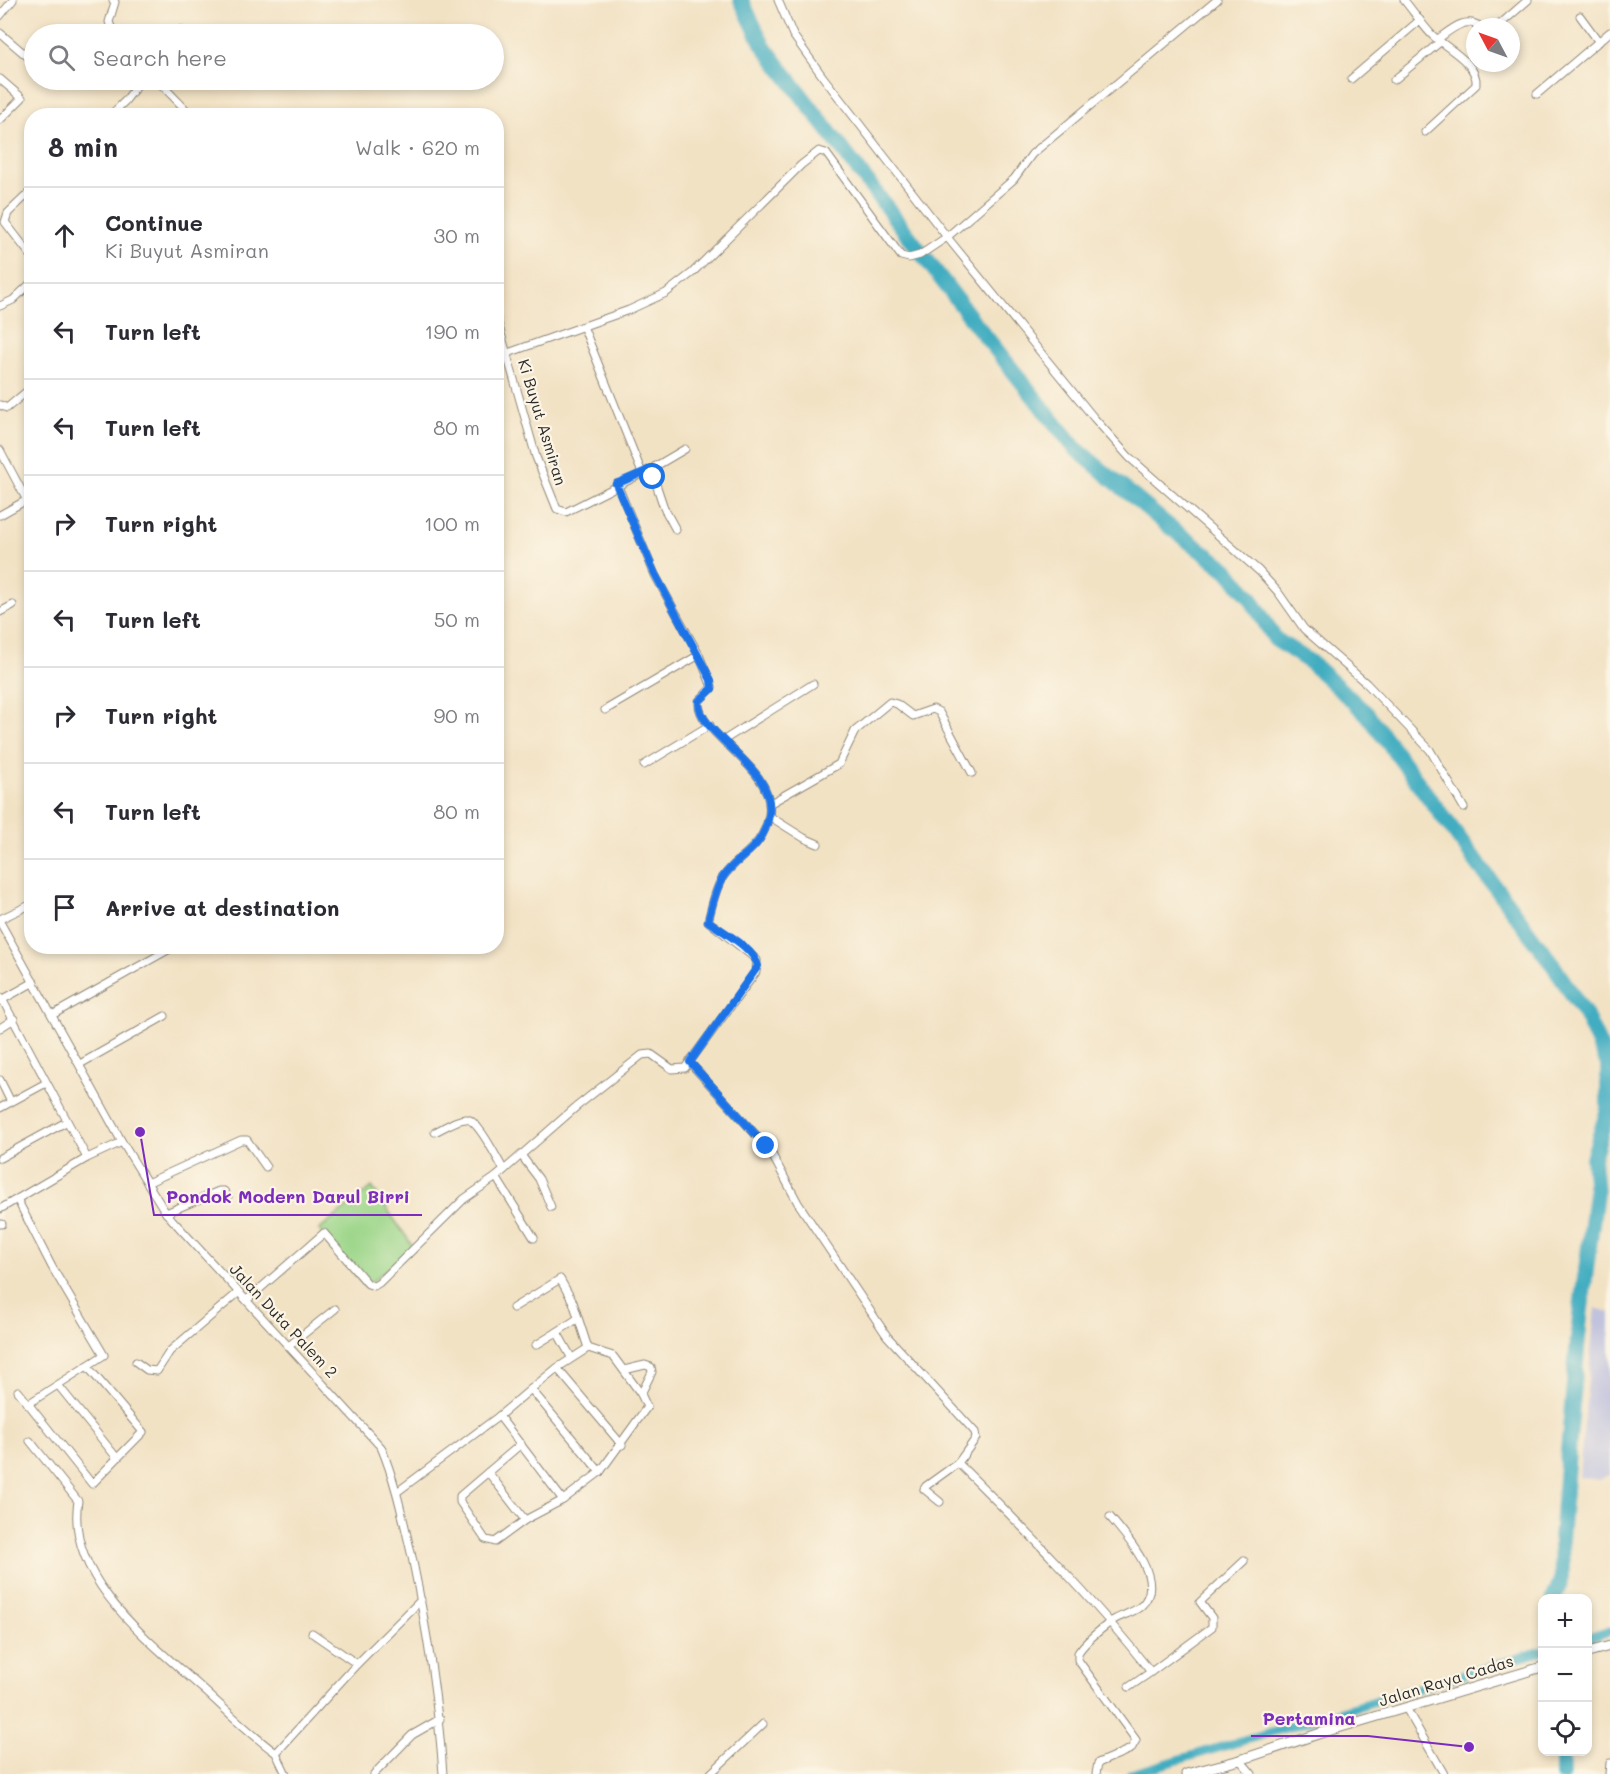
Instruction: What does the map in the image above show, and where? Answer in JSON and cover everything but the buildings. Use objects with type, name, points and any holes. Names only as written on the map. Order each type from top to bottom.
[{"type":"street","points":[[0,16],[13,0]]},
{"type":"street","points":[[110,24],[115,2],[113,0]]},
{"type":"street","points":[[778,0],[793,35],[948,237],[1129,457],[1259,571],[1278,592],[1304,629],[1400,716],[1430,750],[1464,808]]},
{"type":"street","points":[[508,353],[629,310],[679,284],[801,165],[819,151],[826,153],[901,256],[909,258],[920,255],[948,237],[1014,179],[1027,158],[1216,0]]},
{"type":"street","points":[[1404,0],[1439,40],[1468,64],[1477,82],[1425,132]]},
{"type":"street","points":[[1507,18],[1528,0]]},
{"type":"street","points":[[1580,16],[1599,42]]},
{"type":"street","points":[[1351,80],[1420,20]]},
{"type":"street","points":[[1394,80],[1439,40],[1466,22]]},
{"type":"street","points":[[1537,94],[1610,32]]},
{"type":"street","points":[[0,33],[24,53]]},
{"type":"street","points":[[0,120],[22,98],[2,82]]},
{"type":"street","points":[[118,108],[134,90]]},
{"type":"street","points":[[167,90],[184,108]]},
{"type":"street","points":[[24,198],[8,213],[5,222],[24,246]]},
{"type":"street","points":[[0,306],[13,300],[24,290]]},
{"type":"street","points":[[583,326],[642,473]]},
{"type":"street","name":"Ki Buyut Asmiran","points":[[504,341],[536,457],[557,509],[566,513],[616,484],[651,469],[685,449]]},
{"type":"street","points":[[0,405],[7,408],[14,405],[24,395]]},
{"type":"street","points":[[0,450],[24,490]]},
{"type":"street","points":[[651,469],[664,508],[676,530]]},
{"type":"street","points":[[248,1299],[324,1233],[364,1280],[374,1286],[464,1199],[496,1177],[642,1055],[651,1054],[677,1070],[690,1062],[758,966],[757,960],[744,948],[708,921],[723,876],[756,846],[769,816],[768,796],[754,773],[710,725],[698,706],[701,698],[712,687],[699,655],[655,574],[616,484]]},
{"type":"street","points":[[0,515],[24,501]]},
{"type":"street","points":[[0,612],[13,605]]},
{"type":"street","points":[[605,710],[699,655]]},
{"type":"street","points":[[724,740],[813,684]]},
{"type":"street","points":[[769,804],[839,764],[855,731],[890,702],[897,704],[913,716],[933,709],[939,712],[972,773]]},
{"type":"street","points":[[644,765],[710,725]]},
{"type":"street","points":[[769,816],[818,844]]},
{"type":"street","points":[[0,921],[24,908]]},
{"type":"street","name":"Jalan Duta Palem 2","points":[[0,921],[122,1142],[166,1213],[248,1299],[381,1447],[398,1492],[421,1600],[440,1719],[443,1774]]},
{"type":"street","points":[[52,1015],[161,954]]},
{"type":"street","points":[[34,982],[1,999],[15,1019],[66,1122],[87,1158]]},
{"type":"street","points":[[80,1064],[165,1016]]},
{"type":"street","points":[[0,1028],[15,1019]]},
{"type":"street","points":[[690,1062],[769,1149],[798,1203],[887,1336],[975,1432],[976,1438],[958,1463],[924,1489],[940,1502]]},
{"type":"street","points":[[0,1080],[11,1102]]},
{"type":"street","points":[[0,1108],[46,1083]]},
{"type":"street","points":[[435,1132],[465,1119],[470,1120],[480,1130],[504,1170]]},
{"type":"street","points":[[0,1158],[66,1122]]},
{"type":"street","points":[[147,1183],[243,1139],[266,1167]]},
{"type":"street","points":[[0,1209],[87,1158],[122,1142]]},
{"type":"street","points":[[521,1155],[539,1179],[551,1206]]},
{"type":"street","points":[[496,1177],[534,1238]]},
{"type":"street","points":[[166,1213],[219,1191],[224,1191],[228,1197]]},
{"type":"street","points":[[17,1199],[52,1267],[104,1354],[28,1404]]},
{"type":"street","points":[[513,1308],[561,1279],[573,1302],[588,1348]]},
{"type":"street","points":[[136,1362],[147,1370],[157,1371],[170,1351],[239,1292]]},
{"type":"street","points":[[290,1345],[335,1309]]},
{"type":"street","points":[[536,1345],[577,1319]]},
{"type":"street","points":[[557,1332],[571,1357]]},
{"type":"street","points":[[398,1492],[499,1416],[571,1357],[588,1348],[613,1356],[641,1394],[647,1407],[622,1445],[600,1472],[563,1500],[525,1520],[495,1542],[485,1539],[459,1500],[463,1493],[521,1444]]},
{"type":"street","points":[[624,1370],[645,1365],[651,1367],[652,1372],[641,1394]]},
{"type":"street","points":[[18,1391],[92,1484],[143,1432],[87,1366]]},
{"type":"street","points":[[557,1368],[622,1445]]},
{"type":"street","points":[[58,1385],[117,1458]]},
{"type":"street","points":[[531,1389],[600,1472]]},
{"type":"street","points":[[499,1416],[563,1500]]},
{"type":"street","points":[[30,1441],[78,1501],[75,1516],[84,1551],[98,1583],[116,1608],[148,1640],[276,1753],[286,1774]]},
{"type":"street","points":[[958,1463],[1024,1527],[1112,1622],[1151,1672]]},
{"type":"street","points":[[488,1472],[525,1520]]},
{"type":"street","points":[[1096,1774],[1098,1763],[1131,1749],[1136,1740],[1077,1657],[1080,1649],[1112,1622],[1141,1606],[1148,1589],[1147,1570],[1141,1556],[1110,1516]]},
{"type":"street","points":[[1129,1687],[1212,1627],[1212,1618],[1200,1602],[1244,1561]]},
{"type":"street","points":[[276,1753],[357,1664],[421,1600]]},
{"type":"street","points":[[312,1633],[357,1664]]},
{"type":"street","points":[[1592,1651],[1610,1646]]},
{"type":"street","name":"Jalan Raya Cadas","points":[[1186,1774],[1240,1760],[1538,1668]]},
{"type":"street","points":[[1406,1708],[1444,1774]]},
{"type":"street","points":[[374,1774],[411,1735],[440,1719]]},
{"type":"street","points":[[710,1774],[763,1724]]},
{"type":"street","points":[[1240,1760],[1252,1774]]},
{"type":"street","points":[[1609,1774],[1610,1763]]},
{"type":"shaded area","points":[[1595,1308],[1610,1312],[1610,1474],[1599,1480],[1579,1477]]},
{"type":"green space","points":[[372,1187],[414,1248],[365,1287],[319,1230]]},
{"type":"waterway","points":[[741,0],[763,45],[974,322],[1075,448],[1166,524],[1227,570],[1250,597],[1275,639],[1310,662],[1367,714],[1553,965],[1585,1014],[1608,1064],[1608,1109],[1593,1158],[1596,1193],[1580,1316],[1569,1440],[1561,1540],[1562,1577],[1556,1594]]},
{"type":"waterway","points":[[1592,1637],[1610,1631]]},
{"type":"waterway","points":[[1131,1774],[1538,1652]]},
{"type":"waterway","points":[[1562,1756],[1562,1774]]},
{"type":"place","name":"Pondok Modern Darul Birri","points":[[140,1132]]},
{"type":"place","name":"Pertamina","points":[[1469,1747]]},
{"type":"route","points":[[653,477],[651,469],[616,484],[655,574],[711,680],[712,689],[701,698],[698,706],[717,734],[743,758],[758,778],[769,800],[769,816],[756,846],[723,876],[708,921],[744,948],[757,960],[758,966],[756,972],[716,1023],[690,1062],[766,1146]]}]
